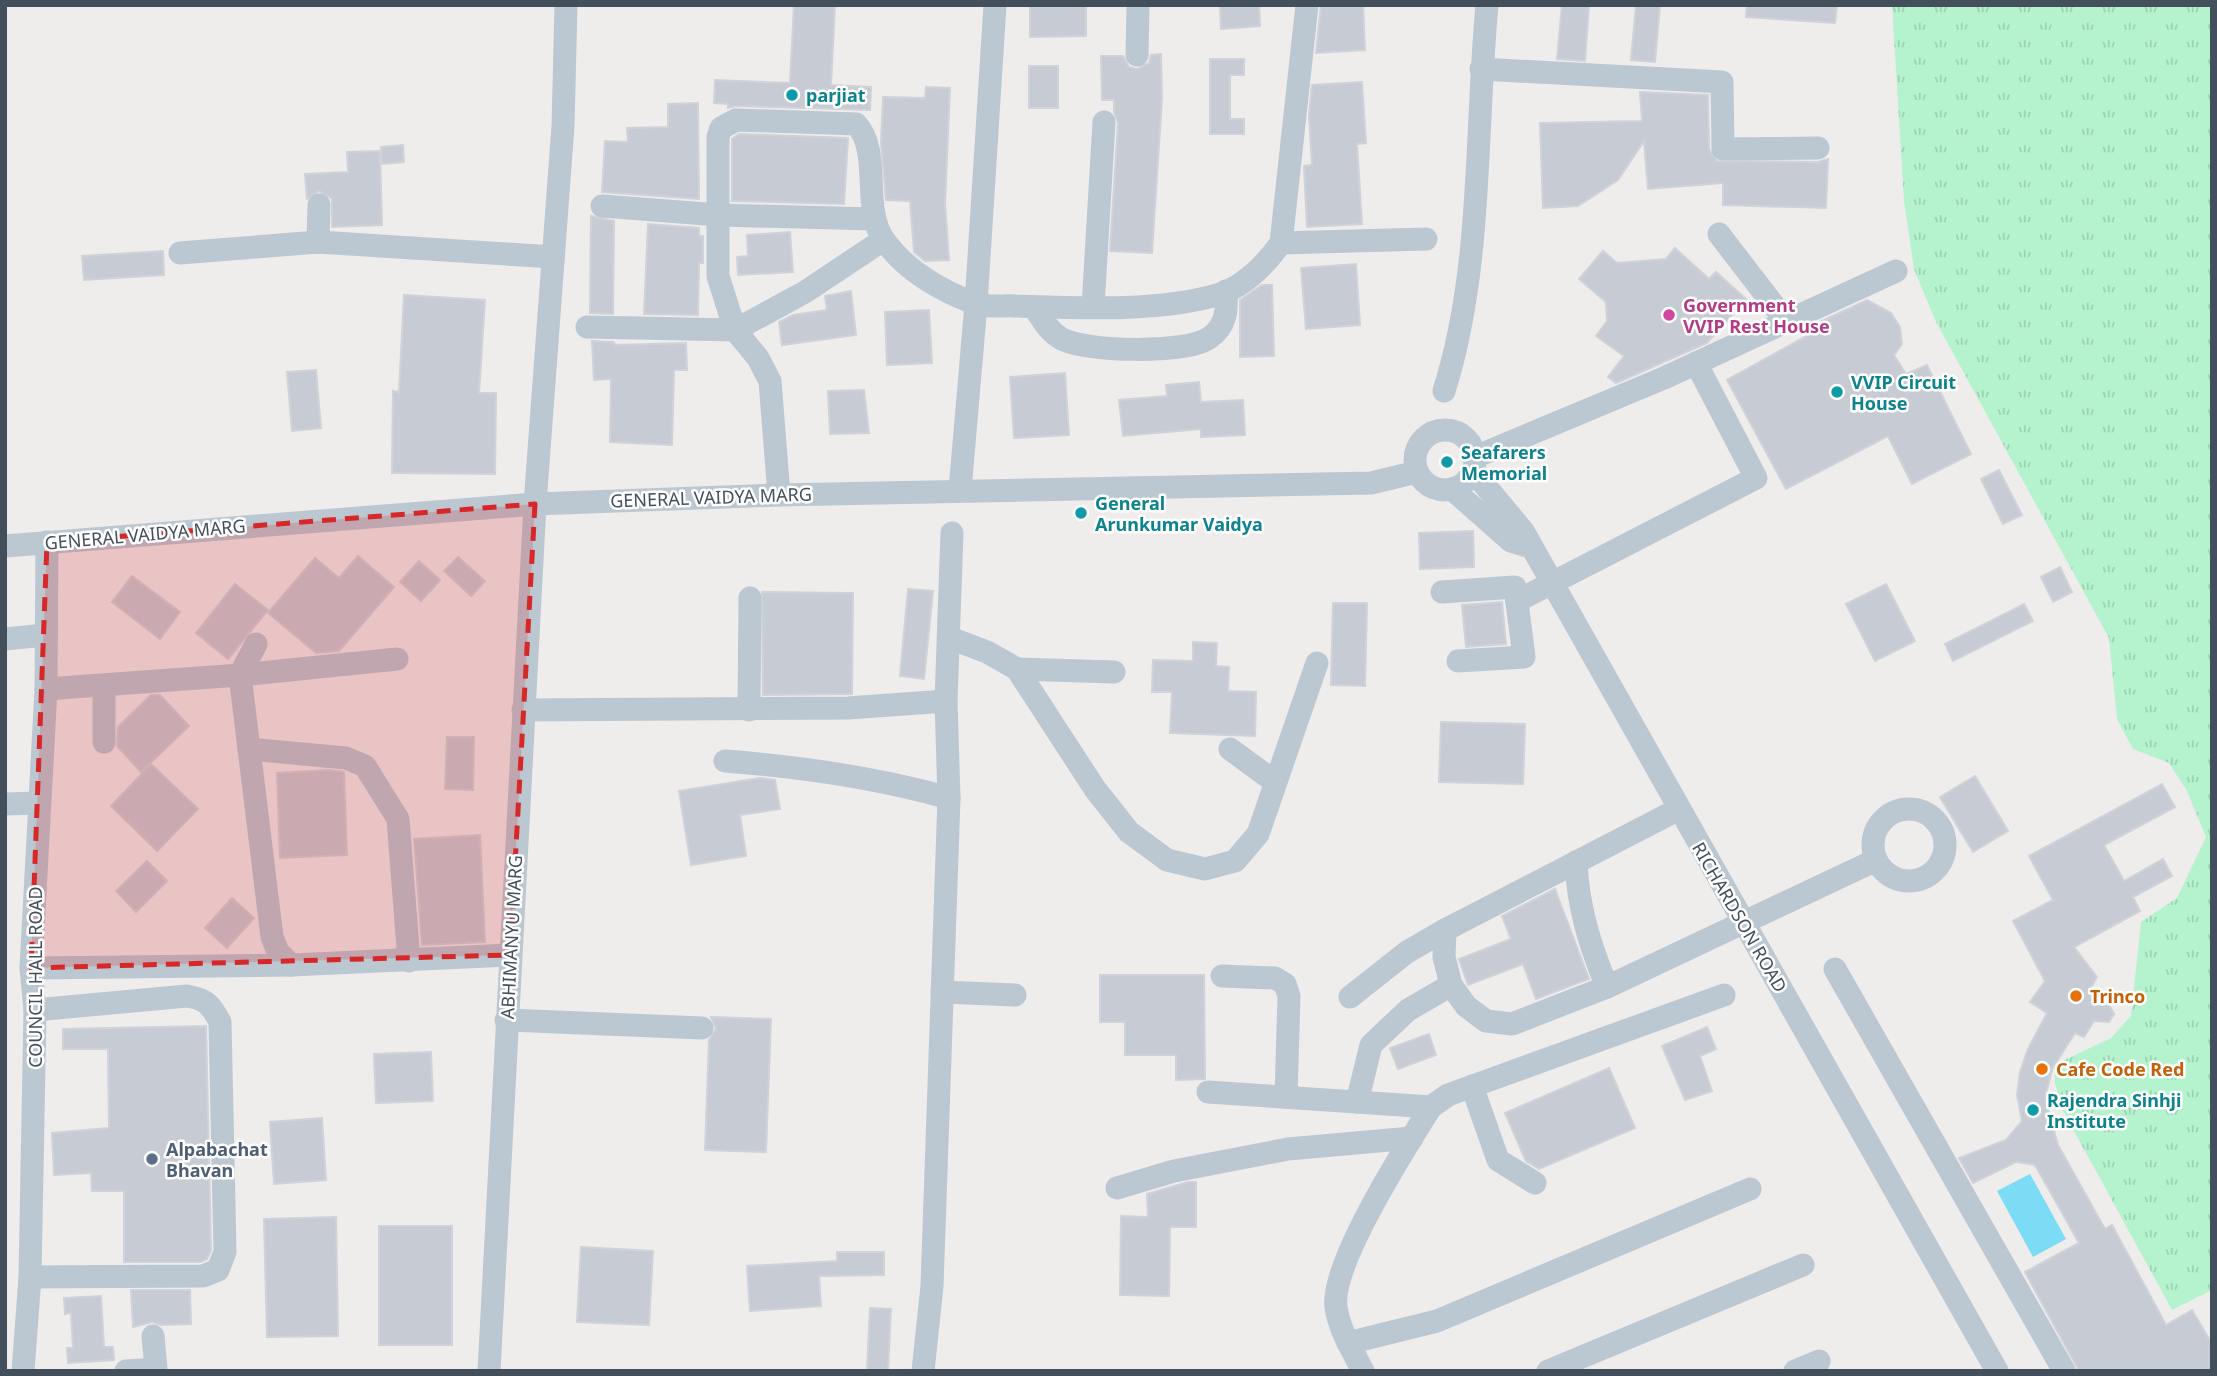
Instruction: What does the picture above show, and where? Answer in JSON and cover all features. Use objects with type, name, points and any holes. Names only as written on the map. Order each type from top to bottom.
[{"type":"street","name":"ABHIMANYU MARG","points":[[489,1371],[535,504],[563,126],[566,5]]},
{"type":"street","points":[[960,490],[976,304],[995,5]]},
{"type":"street","points":[[1137,55],[1138,5]]},
{"type":"street","points":[[779,495],[769,381],[758,358],[736,330],[718,276],[718,137],[722,128],[736,120],[856,124],[867,140],[879,229],[909,267],[935,285],[976,304],[1093,307],[1167,304],[1226,291],[1263,269],[1281,243],[1307,5]]},
{"type":"street","points":[[1444,391],[1456,352],[1468,291],[1487,5]]},
{"type":"street","points":[[1481,69],[1722,82],[1723,149],[1818,148]]},
{"type":"street","points":[[1093,307],[1104,122]]},
{"type":"street","points":[[318,242],[319,205]]},
{"type":"street","points":[[602,206],[879,229]]},
{"type":"street","points":[[587,327],[736,330],[804,292],[879,229]]},
{"type":"street","points":[[1719,234],[1785,320]]},
{"type":"street","points":[[1281,243],[1426,239]]},
{"type":"street","points":[[180,253],[318,242],[553,257]]},
{"type":"street","points":[[1474,464],[1896,271]]},
{"type":"street","points":[[1034,307],[1047,327],[1062,339],[1087,347],[1185,346],[1208,340],[1218,331],[1225,320],[1226,291]]},
{"type":"street","points":[[1517,601],[1756,478],[1696,363]]},
{"type":"street","points":[[1446,430],[1462,436],[1473,449],[1474,464],[1467,481],[1452,489],[1436,489],[1417,472],[1418,447],[1429,435],[1446,430]]},
{"type":"street","name":"RICHARDSON ROAD","points":[[1474,464],[1530,547],[1997,1371]]},
{"type":"street","name":"GENERAL VAIDYA MARG","points":[[5,546],[535,504],[960,490],[1371,483],[1417,472]]},
{"type":"street","points":[[1452,489],[1511,541],[1530,547]]},
{"type":"street","points":[[923,1371],[932,1286],[949,798],[946,701],[952,533]]},
{"type":"street","name":"COUNCIL HALL ROAD","points":[[23,1371],[30,1277],[35,1010],[31,968],[46,689],[47,542]]},
{"type":"street","points":[[1442,592],[1515,587],[1524,657],[1458,661]]},
{"type":"street","points":[[750,597],[750,710]]},
{"type":"street","points":[[5,639],[46,635]]},
{"type":"street","points":[[950,638],[987,652],[1017,669],[1095,789],[1129,832],[1167,860],[1205,869],[1235,861],[1258,834],[1300,720],[1317,663]]},
{"type":"street","points":[[256,644],[240,675],[272,937],[278,952],[291,965]]},
{"type":"street","points":[[46,689],[240,675],[397,659]]},
{"type":"street","points":[[1017,669],[1114,672]]},
{"type":"street","points":[[104,686],[104,742]]},
{"type":"street","points":[[523,710],[848,708],[946,701]]},
{"type":"street","points":[[249,749],[346,758],[365,766],[398,819],[409,961]]},
{"type":"street","points":[[1230,750],[1275,782]]},
{"type":"street","points":[[725,761],[811,768],[885,780],[949,798]]},
{"type":"street","points":[[5,804],[39,803]]},
{"type":"street","points":[[1350,997],[1407,952],[1445,930],[1679,809]]},
{"type":"street","points":[[1445,930],[1444,957],[1451,985],[1475,1014],[1486,1021],[1512,1024],[1606,987],[1876,860]]},
{"type":"street","points":[[1576,862],[1578,900],[1585,930],[1606,987]]},
{"type":"street","points":[[31,968],[291,965],[510,955]]},
{"type":"street","points":[[1835,969],[2064,1371]]},
{"type":"street","points":[[1222,976],[1275,978],[1285,984],[1289,996],[1286,1097]]},
{"type":"street","points":[[1357,1102],[1371,1045],[1408,1010],[1451,985]]},
{"type":"street","points":[[942,992],[1015,995]]},
{"type":"street","points":[[1363,1371],[1348,1343],[1335,1306],[1338,1280],[1350,1250],[1431,1107],[1448,1095],[1724,995]]},
{"type":"street","points":[[30,1277],[203,1276],[218,1270],[225,1252],[220,1022],[211,1007],[203,999],[187,996],[35,1010]]},
{"type":"street","points":[[506,1020],[702,1028]]},
{"type":"street","points":[[1472,1086],[1498,1160],[1535,1183]]},
{"type":"street","points":[[1208,1093],[1431,1107]]},
{"type":"street","points":[[1117,1188],[1174,1171],[1288,1149],[1412,1138]]},
{"type":"street","points":[[1348,1343],[1437,1321],[1750,1189]]},
{"type":"street","points":[[1548,1371],[1803,1265]]},
{"type":"street","points":[[126,1371],[156,1369],[153,1336]]},
{"type":"street","points":[[1795,1371],[1819,1361]]},
{"type":"highlighted area","points":[[535,504],[510,955],[31,968],[47,542]]},
{"type":"green space","points":[[1892,5],[2212,5],[2212,1290],[2172,1310],[2062,1109],[2055,1083],[2054,1065],[2111,1038],[2131,1016],[2141,922],[2177,898],[2206,837],[2187,791],[2169,763],[2133,749],[2117,719],[2109,638],[1936,322],[1914,269],[1904,201]]},
{"type":"water","points":[[2030,1174],[2066,1239],[2033,1257],[1997,1191]]},
{"type":"building","points":[[794,5],[835,5],[831,85],[871,87],[870,110],[736,106],[728,108],[728,104],[714,103],[715,80],[790,83]]},
{"type":"building","points":[[1030,5],[1086,5],[1086,36],[1030,37]]},
{"type":"building","points":[[1220,5],[1259,5],[1260,26],[1221,29]]},
{"type":"building","points":[[1321,5],[1363,5],[1365,50],[1316,53]]},
{"type":"building","points":[[1562,5],[1589,5],[1585,61],[1557,59]]},
{"type":"building","points":[[1636,5],[1660,5],[1655,62],[1631,60]]},
{"type":"building","points":[[1747,5],[1837,5],[1835,23],[1746,17]]},
{"type":"building","points":[[1161,54],[1162,98],[1152,253],[1110,251],[1118,123],[1114,100],[1102,100],[1101,56],[1123,56],[1129,67],[1137,69],[1149,63],[1151,55]]},
{"type":"building","points":[[1210,59],[1244,59],[1244,75],[1230,75],[1230,119],[1244,119],[1244,134],[1210,134]]},
{"type":"building","points":[[1029,66],[1058,66],[1058,108],[1029,108]]},
{"type":"building","points":[[1362,82],[1366,143],[1357,144],[1362,224],[1307,227],[1304,166],[1312,165],[1309,116],[1312,85]]},
{"type":"building","points":[[926,87],[950,88],[945,204],[949,260],[925,261],[914,252],[910,201],[886,200],[881,143],[883,97],[925,98]]},
{"type":"building","points":[[1640,92],[1708,95],[1709,149],[1717,161],[1818,162],[1828,159],[1826,208],[1723,205],[1723,183],[1648,189],[1644,141],[1618,180],[1578,206],[1543,208],[1540,123],[1642,121]]},
{"type":"building","points":[[698,103],[699,199],[602,192],[605,141],[628,142],[627,128],[668,127],[668,104]]},
{"type":"building","points":[[739,134],[848,138],[844,204],[732,201],[732,139]]},
{"type":"building","points":[[403,145],[404,162],[382,164],[381,147]]},
{"type":"building","points":[[380,151],[382,225],[332,227],[332,199],[319,191],[307,199],[305,174],[348,172],[347,152]]},
{"type":"building","points":[[591,216],[614,221],[613,314],[590,313]]},
{"type":"building","points":[[648,224],[699,228],[699,236],[703,236],[703,263],[699,263],[698,315],[644,314]]},
{"type":"building","points":[[790,232],[793,272],[738,275],[737,257],[748,256],[747,235]]},
{"type":"building","name":"Government VVIP Rest House","points":[[1675,248],[1709,279],[1716,272],[1746,299],[1707,343],[1616,383],[1608,377],[1624,356],[1596,336],[1607,321],[1606,302],[1579,279],[1603,251],[1617,263],[1666,259]]},
{"type":"building","points":[[163,251],[164,275],[84,280],[82,256]]},
{"type":"building","points":[[1356,264],[1360,325],[1306,329],[1301,268]]},
{"type":"building","points":[[1262,285],[1272,285],[1274,356],[1240,357],[1240,300]]},
{"type":"building","points":[[851,291],[856,335],[782,345],[779,322],[793,315],[827,310],[825,296]]},
{"type":"building","points":[[404,295],[485,300],[479,393],[496,393],[495,474],[392,473],[393,391],[399,392]]},
{"type":"building","name":"VVIP Circuit House","points":[[1867,300],[1891,313],[1900,327],[1902,344],[1894,355],[1906,374],[1927,365],[1971,454],[1912,484],[1888,436],[1786,489],[1727,380],[1819,329],[1822,321]]},
{"type":"building","points":[[929,310],[932,363],[887,365],[885,312]]},
{"type":"building","points":[[592,341],[613,342],[616,345],[686,343],[687,370],[674,370],[672,445],[610,442],[611,379],[594,380]]},
{"type":"building","points":[[316,370],[321,428],[292,431],[287,372]]},
{"type":"building","points":[[1065,373],[1069,435],[1014,438],[1010,377]]},
{"type":"building","points":[[1199,382],[1201,402],[1243,400],[1245,435],[1201,437],[1201,429],[1123,436],[1119,400],[1167,396],[1166,385]]},
{"type":"building","points":[[864,390],[869,433],[830,434],[828,391]]},
{"type":"building","points":[[1999,470],[2022,515],[2003,524],[1981,479]]},
{"type":"building","points":[[1473,531],[1474,567],[1420,569],[1419,533]]},
{"type":"building","points":[[358,556],[394,587],[339,651],[316,653],[268,613],[315,558],[339,578]]},
{"type":"building","points":[[458,557],[485,581],[471,596],[444,571]]},
{"type":"building","points":[[419,561],[440,580],[421,601],[400,582]]},
{"type":"building","points":[[2060,567],[2072,592],[2053,602],[2041,577]]},
{"type":"building","points":[[132,576],[180,612],[160,639],[112,602]]},
{"type":"building","points":[[235,584],[268,610],[228,659],[196,633]]},
{"type":"building","points":[[1886,584],[1915,641],[1875,661],[1846,604]]},
{"type":"building","points":[[908,589],[933,591],[924,679],[900,676]]},
{"type":"building","points":[[762,592],[853,593],[852,694],[763,695]]},
{"type":"building","points":[[1502,602],[1506,644],[1466,647],[1462,605]]},
{"type":"building","points":[[1333,603],[1367,603],[1365,686],[1331,685]]},
{"type":"building","points":[[2024,604],[2033,621],[1953,661],[1945,644]]},
{"type":"building","points":[[1193,642],[1217,643],[1216,666],[1229,667],[1228,691],[1256,692],[1255,736],[1170,733],[1172,692],[1152,692],[1153,660],[1193,661]]},
{"type":"building","points":[[151,695],[160,695],[189,726],[141,772],[117,746],[118,727]]},
{"type":"building","points":[[1441,722],[1525,724],[1523,784],[1439,782]]},
{"type":"building","points":[[447,737],[474,737],[473,790],[445,789]]},
{"type":"building","points":[[151,764],[198,809],[157,851],[111,806]]},
{"type":"building","points":[[328,770],[344,772],[347,855],[280,858],[277,773]]},
{"type":"building","points":[[1975,776],[2008,831],[1973,852],[1940,797]]},
{"type":"building","points":[[760,778],[775,780],[780,809],[740,815],[746,856],[691,865],[679,791]]},
{"type":"building","points":[[2162,784],[2175,807],[2104,845],[2124,881],[2163,859],[2172,876],[2133,897],[2140,911],[2074,947],[2097,977],[2089,991],[2099,1003],[2109,1005],[2114,1014],[2109,1022],[2094,1021],[2084,1037],[2075,1033],[2052,1069],[2045,1099],[2058,1145],[2105,1229],[2112,1225],[2166,1325],[2192,1310],[2212,1344],[2212,1371],[2079,1371],[2025,1272],[2079,1243],[2035,1165],[2016,1162],[1973,1183],[1959,1158],[2006,1140],[2022,1121],[2017,1095],[2020,1072],[2028,1049],[2047,1013],[2030,1002],[2045,981],[2013,921],[2053,900],[2029,856]]},
{"type":"building","points":[[480,835],[485,942],[422,945],[414,839]]},
{"type":"building","points":[[147,861],[167,881],[136,912],[116,891]]},
{"type":"building","points":[[1555,889],[1589,979],[1536,999],[1523,964],[1468,985],[1459,959],[1511,939],[1502,916]]},
{"type":"building","points":[[232,898],[254,918],[227,948],[205,928]]},
{"type":"building","points":[[1100,975],[1204,975],[1205,1079],[1176,1080],[1176,1055],[1125,1055],[1125,1022],[1100,1022]]},
{"type":"building","points":[[711,1017],[771,1019],[766,1152],[705,1150],[709,1040],[716,1029]]},
{"type":"building","name":"Alpabachat Bhavan","points":[[206,1026],[211,1250],[207,1259],[200,1262],[124,1262],[124,1191],[92,1191],[91,1173],[54,1175],[52,1133],[109,1128],[108,1049],[63,1049],[63,1029]]},
{"type":"building","points":[[1707,1027],[1716,1049],[1700,1056],[1712,1091],[1685,1100],[1662,1046]]},
{"type":"building","points":[[1429,1034],[1436,1055],[1398,1069],[1390,1048]]},
{"type":"building","points":[[431,1052],[433,1101],[376,1103],[374,1054]]},
{"type":"building","points":[[1609,1068],[1635,1128],[1539,1169],[1526,1161],[1505,1113]]},
{"type":"building","points":[[322,1118],[326,1180],[274,1184],[270,1122]]},
{"type":"building","points":[[1196,1182],[1196,1227],[1170,1227],[1169,1296],[1120,1295],[1121,1216],[1148,1217],[1147,1194]]},
{"type":"building","points":[[336,1217],[338,1336],[267,1337],[264,1219]]},
{"type":"building","points":[[379,1226],[452,1226],[452,1345],[379,1345]]},
{"type":"building","points":[[581,1247],[653,1251],[649,1325],[577,1322]]},
{"type":"building","points":[[837,1252],[884,1252],[884,1275],[819,1276],[821,1306],[750,1311],[747,1266],[837,1261]]},
{"type":"building","points":[[131,1290],[190,1290],[191,1324],[161,1325],[152,1322],[133,1327]]},
{"type":"building","points":[[101,1296],[104,1347],[113,1347],[114,1360],[68,1363],[67,1348],[73,1348],[71,1313],[65,1314],[64,1298]]},
{"type":"building","points":[[870,1308],[891,1309],[888,1371],[867,1371]]},
{"type":"place","name":"parjiat","points":[[792,95]]},
{"type":"place","name":"Government VVIP Rest House","points":[[1669,315]]},
{"type":"place","name":"VVIP Circuit House","points":[[1837,392]]},
{"type":"place","name":"Seafarers Memorial","points":[[1447,462]]},
{"type":"place","name":"General Arunkumar Vaidya","points":[[1081,513]]},
{"type":"place","name":"Trinco","points":[[2076,996]]},
{"type":"place","name":"Cafe Code Red","points":[[2042,1069]]},
{"type":"place","name":"Rajendra Sinhji Institute","points":[[2033,1110]]},
{"type":"place","name":"Alpabachat Bhavan","points":[[152,1159]]}]
